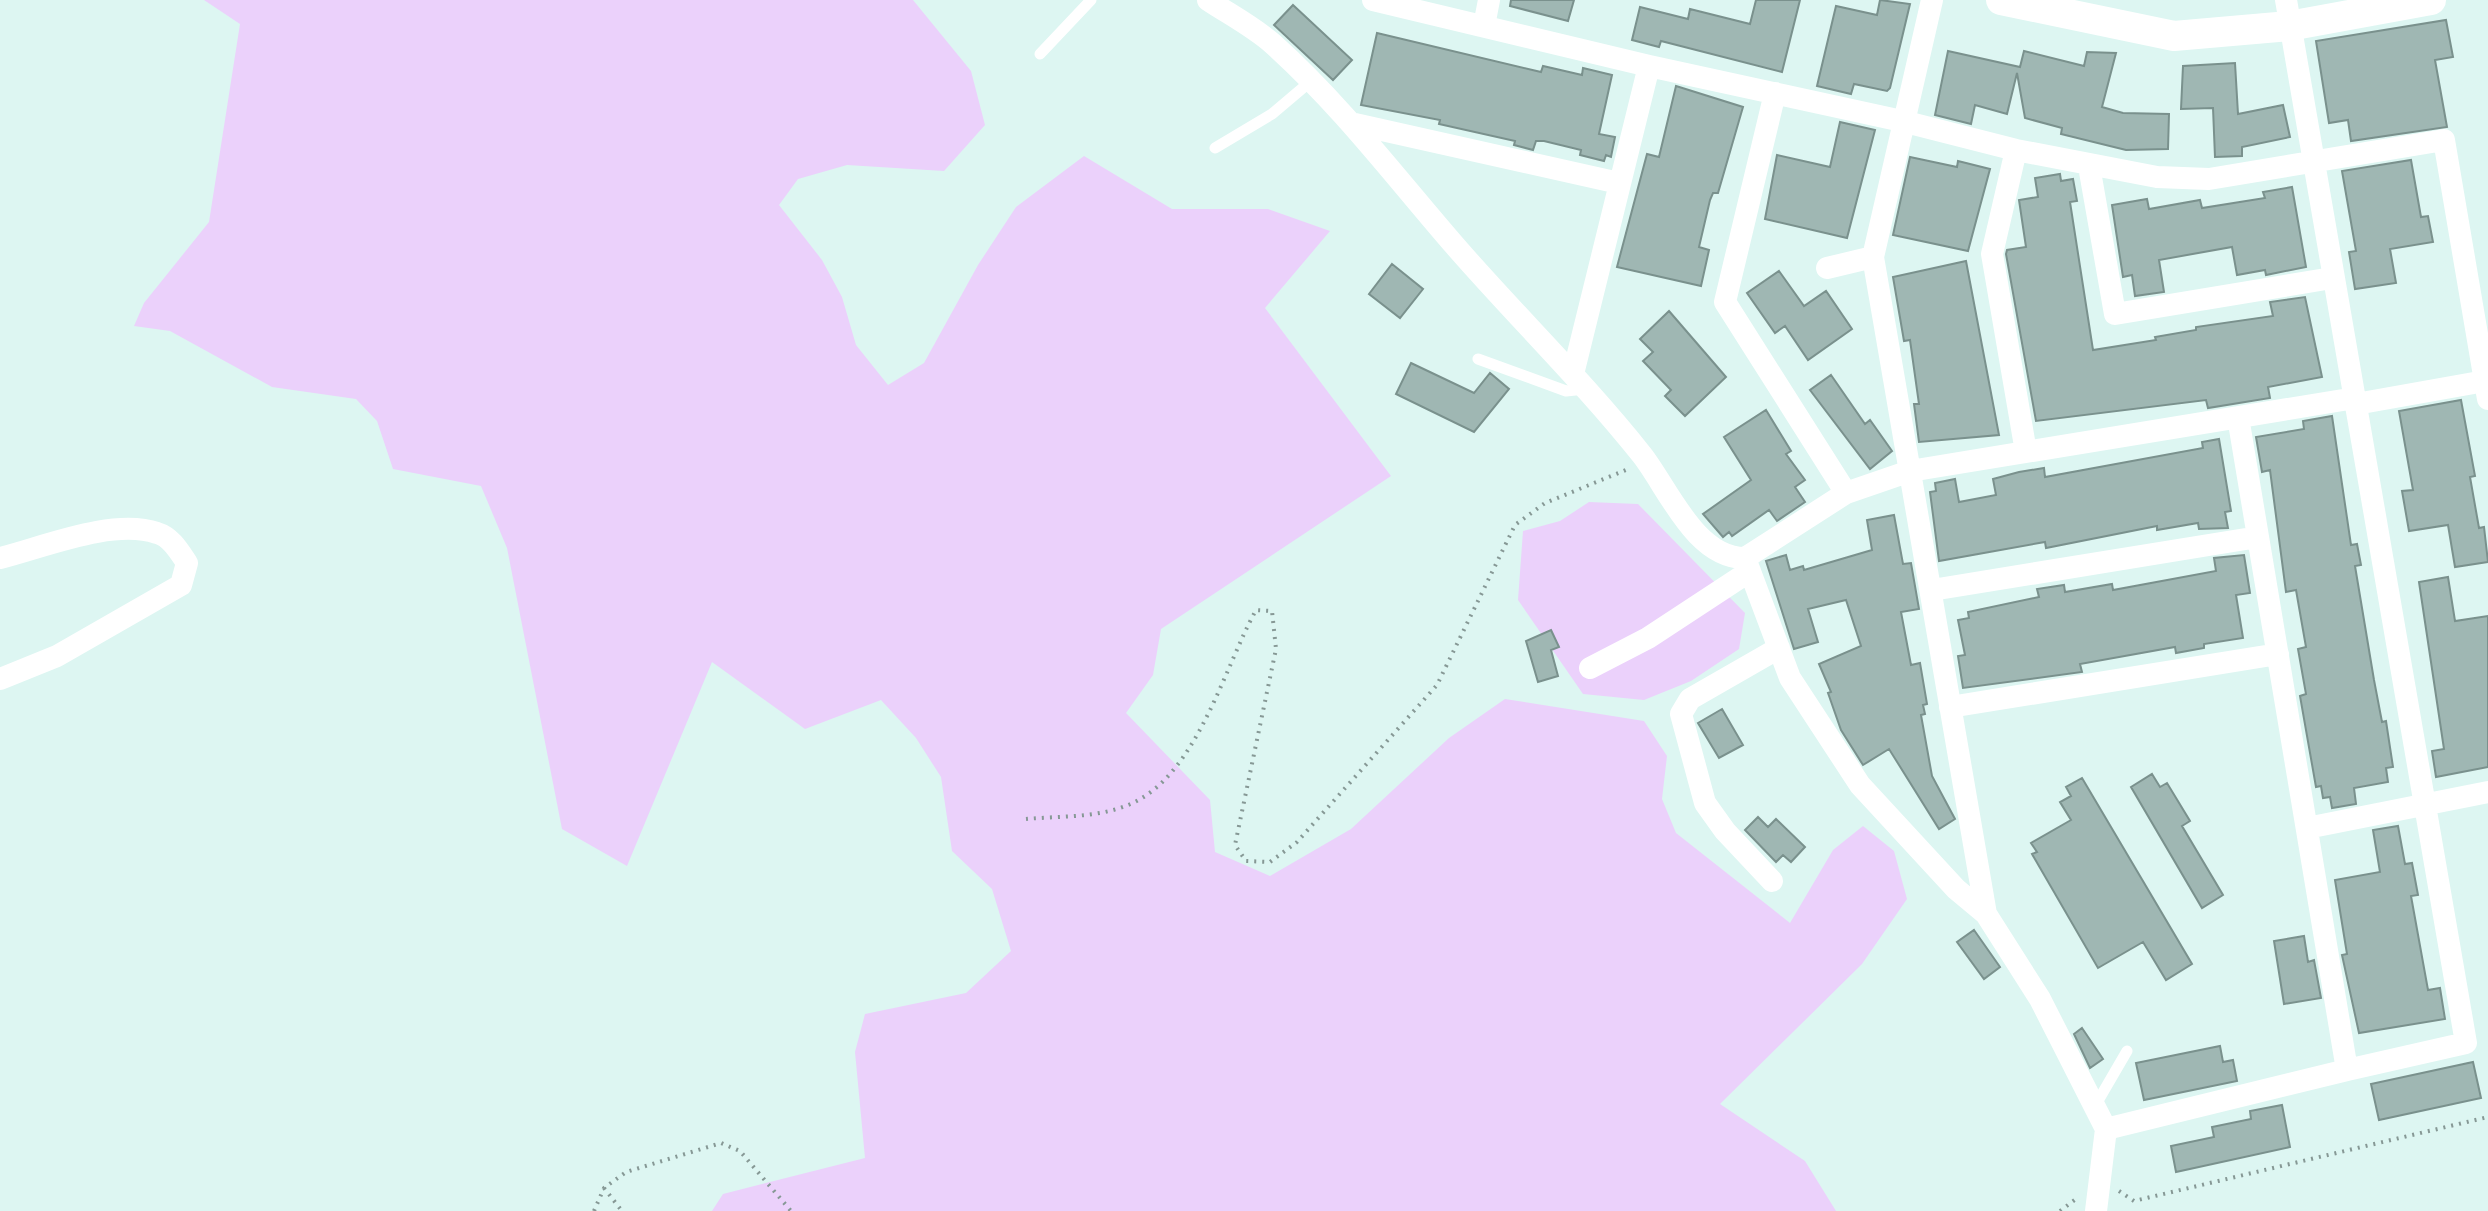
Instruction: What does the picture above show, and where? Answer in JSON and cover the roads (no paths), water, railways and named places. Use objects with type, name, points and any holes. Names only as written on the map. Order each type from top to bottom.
[{"type":"street","points":[[1208,0],[1271,42],[1355,124],[1456,247],[1643,456],[1688,525],[1719,551],[1748,565],[1790,678],[1860,785],[1956,889],[1986,914],[2040,999],[2106,1129],[2096,1211]]},
{"type":"street","points":[[1373,0],[2016,150],[2157,177],[2209,179],[2444,140],[2486,390],[2355,401],[2238,417],[1910,471],[1846,493],[1648,638],[1590,668]]},
{"type":"street","points":[[1484,26],[1489,0]]},
{"type":"street","points":[[1932,0],[1873,257],[1986,914]]},
{"type":"street","points":[[2001,0],[2174,36],[2287,13],[2431,0]]},
{"type":"street","points":[[2106,1129],[2466,1043],[2287,13]]},
{"type":"street","points":[[1579,382],[1619,183],[1649,66]]},
{"type":"street","points":[[1775,93],[1725,302],[1846,493]]},
{"type":"street","points":[[1355,124],[1619,183]]},
{"type":"street","points":[[2016,150],[1992,254],[2026,452]]},
{"type":"street","points":[[2089,166],[2115,314],[2332,278]]},
{"type":"street","points":[[1827,268],[1873,257]]},
{"type":"street","points":[[2238,417],[2347,1070]]},
{"type":"street","points":[[0,558],[120,527],[158,533],[174,544],[187,563],[181,585],[57,656],[0,679]]},
{"type":"street","points":[[1932,590],[2258,537]]},
{"type":"street","points":[[1772,881],[1725,831],[1705,803],[1681,714],[1690,699],[1779,648]]},
{"type":"street","points":[[1950,707],[2278,654]]},
{"type":"street","points":[[2307,828],[2423,802],[2488,792]]},
{"type":"lane","points":[[1040,54],[1091,0]]},
{"type":"lane","points":[[1215,148],[1272,114],[1311,81]]},
{"type":"lane","points":[[1478,359],[1566,391],[1579,382]]},
{"type":"lane","points":[[2095,1107],[2127,1051]]}]
